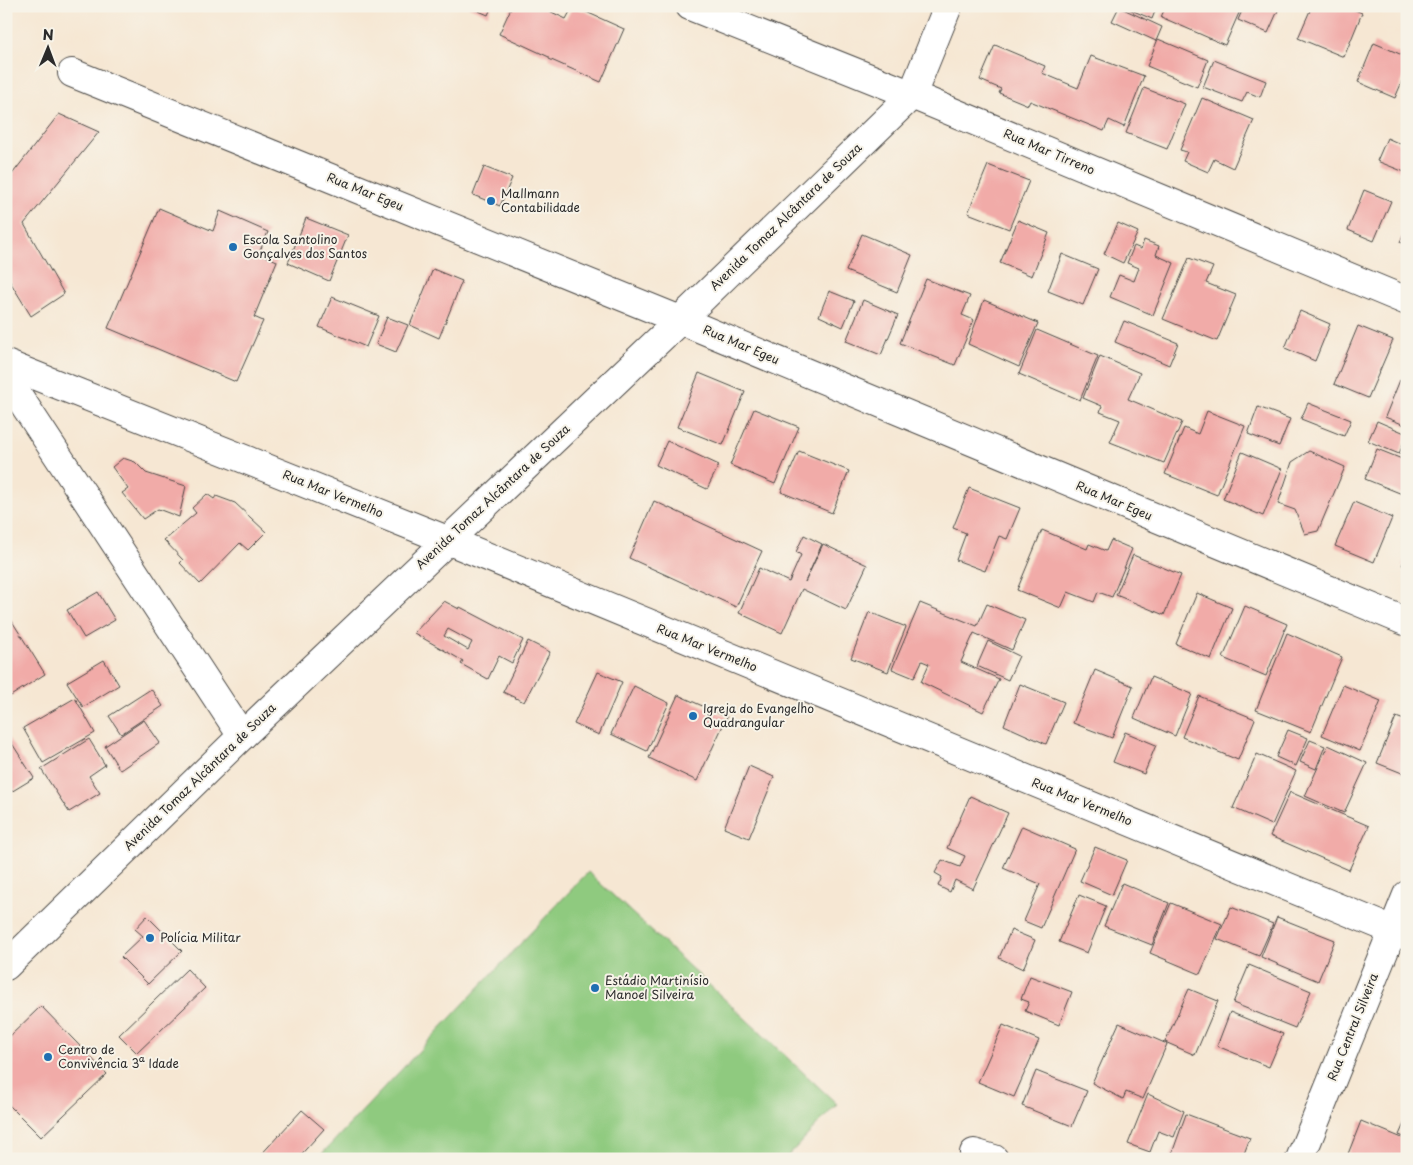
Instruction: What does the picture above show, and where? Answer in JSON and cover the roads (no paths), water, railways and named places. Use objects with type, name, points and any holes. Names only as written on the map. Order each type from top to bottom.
[{"type":"street","name":"Rua Mar Tirreno","points":[[690,6],[912,95],[1407,300]]},
{"type":"street","name":"Avenida Tomaz Alcântara de Souza","points":[[6,966],[242,736],[680,320],[912,95],[948,6]]},
{"type":"street","name":"Rua Mar Egeu","points":[[72,73],[680,320],[1407,622]]},
{"type":"street","name":"Rua Mar Vermelho","points":[[6,364],[447,540],[1399,933]]},
{"type":"street","points":[[6,377],[242,736]]},
{"type":"street","name":"Rua Central Silveira","points":[[1300,1159],[1399,933],[1407,895]]},
{"type":"place","name":"Mallmann Contabilidade","points":[[491,201]]},
{"type":"place","name":"Escola Santolino Gonçalves dos Santos","points":[[233,247]]},
{"type":"place","name":"Igreja do Evangelho Quadrangular","points":[[693,716]]},
{"type":"place","name":"Polícia Militar","points":[[150,938]]},
{"type":"place","name":"Estádio Martinísio Manoel Silveira","points":[[595,988]]},
{"type":"place","name":"Centro de Convivência 3ª Idade","points":[[48,1057]]}]
